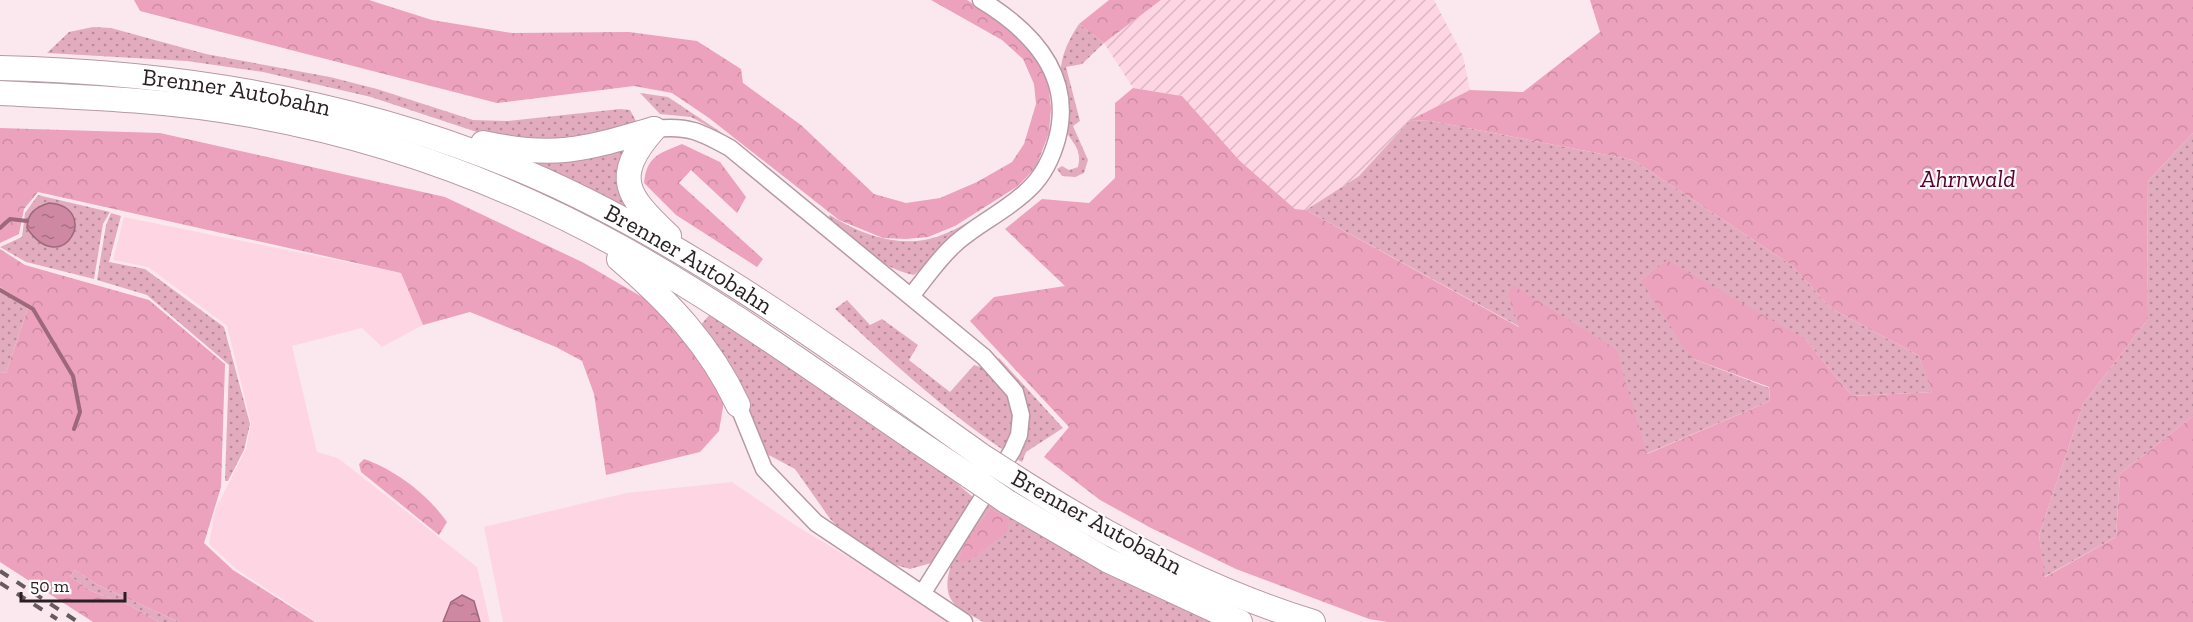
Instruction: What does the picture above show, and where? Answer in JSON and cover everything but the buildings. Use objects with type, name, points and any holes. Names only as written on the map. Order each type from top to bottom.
[{"type":"highway","name":"Brenner Autobahn","points":[[5,68],[63,70],[219,85],[303,100],[390,123],[524,172],[596,206],[696,262],[982,456],[1090,523],[1183,571],[1313,622]]},
{"type":"highway","name":"Brenner Autobahn","points":[[0,93],[206,108],[306,126],[409,155],[469,176],[581,226],[646,262],[725,310],[1006,501],[1107,560],[1240,622]]},
{"type":"highway","points":[[390,123],[510,149],[537,152],[586,148],[654,129]]},
{"type":"highway","points":[[654,129],[632,159],[628,173],[629,188],[633,197],[651,220],[696,262]]},
{"type":"highway","points":[[581,226],[676,311],[711,356],[738,405]]},
{"type":"street","points":[[911,296],[954,244],[1032,187],[1047,165],[1058,135],[1060,96],[1051,65],[1026,32],[981,0]]},
{"type":"street","points":[[654,129],[678,126],[702,132],[730,148],[911,296],[1004,376],[1017,397],[1021,421],[1012,451],[922,594]]},
{"type":"street","points":[[738,405],[765,469],[828,533],[964,622]]},
{"type":"shaded area","points":[[1161,0],[1434,0],[1463,56],[1470,90],[1410,120],[1359,176],[1306,210],[1295,209],[1240,161],[1182,96],[1133,88],[1104,43]]},
{"type":"shaded area","points":[[1079,24],[1104,43],[1082,64],[1066,67],[1080,121],[1073,126],[1088,160],[1084,173],[1075,177],[1062,176],[1057,169],[1062,166],[1069,170],[1078,167],[1079,161],[1076,147],[1064,128],[1060,83],[1067,45]]},
{"type":"shaded area","points":[[93,27],[111,28],[206,54],[330,77],[377,89],[473,120],[507,121],[620,109],[630,110],[636,121],[631,128],[591,142],[498,139],[371,97],[263,72],[187,61],[47,53],[69,32]]},
{"type":"shaded area","points":[[640,93],[668,97],[728,137],[691,117],[660,114]]},
{"type":"shaded area","points":[[1410,120],[1431,121],[1633,160],[1791,265],[1832,309],[1918,355],[1934,392],[1852,396],[1805,339],[1691,358],[1769,388],[1770,401],[1646,454],[1615,349],[1508,296],[1520,327],[1306,210],[1359,176]]},
{"type":"shaded area","points":[[2193,133],[2193,416],[2120,474],[2116,537],[2044,577],[2039,535],[2083,404],[2148,319],[2147,182]]},
{"type":"shaded area","points":[[638,139],[637,215],[508,154]]},
{"type":"shaded area","points":[[38,195],[110,212],[103,224],[94,279],[26,262],[0,247],[22,237],[25,213]]},
{"type":"shaded area","points":[[992,208],[914,275],[878,260],[828,218],[830,215],[877,237],[916,241],[945,234]]},
{"type":"shaded area","points":[[111,213],[121,216],[109,262],[145,269],[224,327],[250,424],[244,450],[228,481],[225,481],[229,365],[147,295],[97,280],[106,225]]},
{"type":"shaded area","points":[[124,217],[401,273],[423,325],[382,347],[362,328],[292,346],[317,452],[338,458],[477,567],[490,622],[317,622],[236,569],[209,544],[215,510],[246,449],[251,423],[227,326],[148,267],[113,260]]},
{"type":"shaded area","points":[[0,287],[29,305],[6,373],[0,372]]},
{"type":"shaded area","points":[[847,300],[870,325],[882,319],[918,345],[909,360],[950,392],[974,365],[989,370],[999,358],[1063,428],[1026,452],[1022,462],[948,409],[902,371],[835,309]]},
{"type":"shaded area","points":[[711,313],[945,473],[974,498],[931,563],[910,569],[892,564],[848,537],[831,520],[795,469],[765,453],[699,327]]},
{"type":"shaded area","points":[[732,482],[795,525],[951,622],[503,622],[484,527],[626,493]]},
{"type":"shaded area","points":[[986,503],[1139,589],[1214,622],[983,622],[962,610],[952,601],[948,590],[948,578],[957,551]]},
{"type":"shaded area","points":[[75,570],[98,585],[179,622],[159,622],[129,605],[91,591],[70,576]]},
{"type":"green space","points":[[134,0],[369,0],[432,20],[512,33],[629,32],[697,41],[741,69],[743,83],[801,125],[874,194],[906,203],[940,198],[977,182],[1012,162],[1024,144],[1036,104],[1034,84],[1023,59],[1002,40],[931,0],[967,0],[1010,27],[1031,46],[1047,74],[1051,108],[1049,133],[1036,167],[1018,186],[955,226],[928,237],[883,238],[839,220],[709,118],[672,93],[634,86],[497,103],[140,11]]},
{"type":"green space","points":[[1109,0],[1161,0],[1104,43],[1079,24]]},
{"type":"green space","name":"Ahrnwald","points":[[1590,0],[2193,0],[2193,133],[2147,182],[2148,319],[2083,404],[2039,535],[2045,577],[2116,537],[2120,474],[2193,416],[2193,622],[1388,622],[1369,619],[1236,569],[1151,528],[1100,500],[1044,457],[1069,427],[970,321],[994,297],[1065,286],[1005,229],[1042,199],[1089,203],[1115,178],[1115,103],[1133,88],[1182,96],[1240,161],[1295,209],[1306,210],[1519,327],[1508,296],[1512,285],[1616,349],[1647,454],[1770,401],[1769,387],[1691,358],[1641,281],[1667,260],[1805,339],[1852,396],[1933,392],[1918,355],[1832,309],[1791,265],[1633,160],[1431,121],[1410,120],[1470,90],[1523,92],[1600,32]]},
{"type":"green space","points":[[0,128],[160,133],[445,197],[582,262],[680,319],[725,395],[719,431],[700,452],[606,475],[594,394],[582,361],[556,347],[470,312],[423,325],[401,273],[38,192],[24,209],[19,234],[0,243]]},
{"type":"green space","points":[[682,144],[720,162],[746,197],[737,213],[691,170],[679,183],[763,259],[757,267],[676,215],[644,183],[651,161]]},
{"type":"green space","points":[[0,249],[25,265],[149,300],[225,364],[221,487],[204,543],[233,570],[315,622],[179,622],[98,585],[75,570],[70,576],[91,591],[129,605],[159,622],[93,622],[0,562],[0,372],[6,373],[29,305],[0,287]]},
{"type":"green space","points":[[364,459],[410,484],[431,502],[447,522],[439,535],[361,472],[359,464]]},
{"type":"green space","points":[[991,509],[1009,520],[1007,532],[967,562],[959,561],[965,543]]},
{"type":"water","points":[[49,203],[65,207],[73,216],[75,227],[71,237],[64,244],[53,247],[40,242],[27,228],[33,211]]},
{"type":"water","points":[[462,595],[474,601],[480,622],[443,622],[451,602]]},
{"type":"waterway","points":[[0,228],[10,219],[27,221]]},
{"type":"waterway","points":[[0,290],[33,309],[73,376],[80,412],[74,429]]},
{"type":"railway","points":[[0,571],[78,622]]},
{"type":"railway","points":[[0,583],[57,619]]}]
